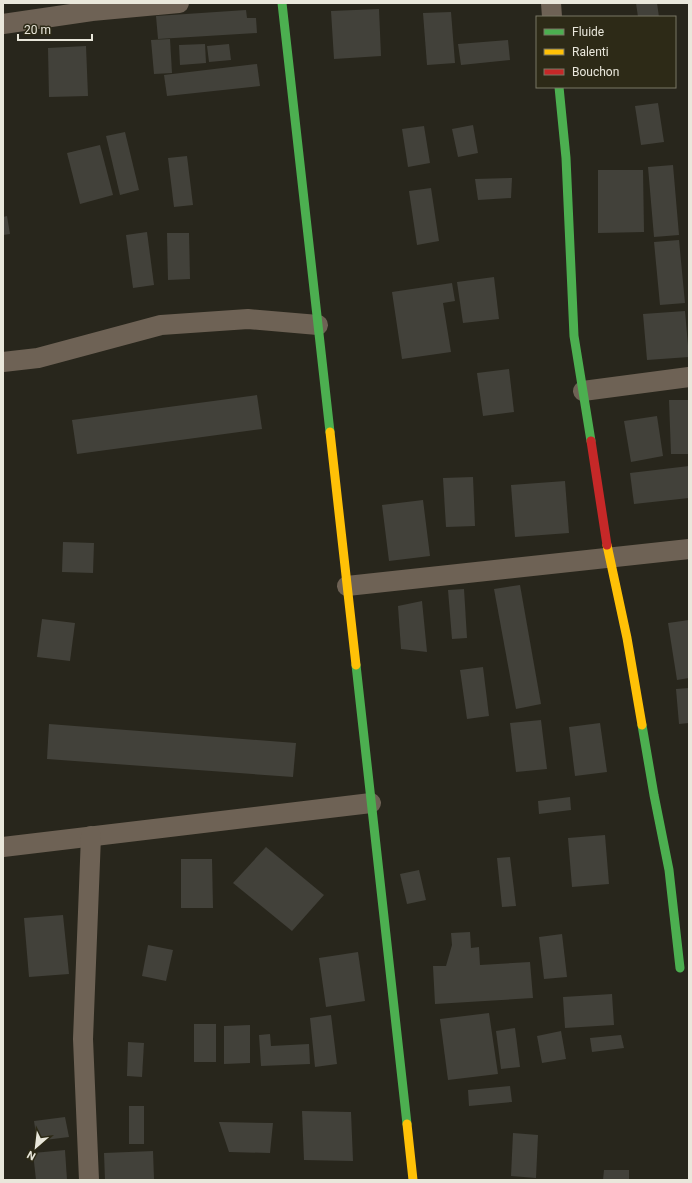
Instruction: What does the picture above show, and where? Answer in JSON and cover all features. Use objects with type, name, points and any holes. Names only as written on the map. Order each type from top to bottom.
[{"type":"street","points":[[3,24],[92,11],[179,3]]},
{"type":"street","points":[[282,3],[413,1180]]},
{"type":"street","points":[[551,3],[552,16]]},
{"type":"street","points":[[559,88],[566,158],[574,336],[609,558],[627,638],[654,795],[669,870],[680,968]]},
{"type":"street","points":[[3,362],[38,358],[161,325],[248,319],[318,325]]},
{"type":"street","points":[[583,391],[689,377]]},
{"type":"street","points":[[347,586],[689,549]]},
{"type":"street","points":[[3,847],[371,803]]},
{"type":"street","points":[[89,1180],[83,1039],[91,836]]},
{"type":"building","points":[[636,3],[657,3],[659,16],[638,16]]},
{"type":"building","points":[[379,9],[381,56],[334,59],[331,11]]},
{"type":"building","points":[[246,10],[247,18],[256,18],[257,33],[158,39],[156,16]]},
{"type":"building","points":[[451,12],[455,63],[427,65],[423,13]]},
{"type":"building","points":[[170,39],[172,73],[154,74],[151,40]]},
{"type":"building","points":[[508,40],[510,60],[461,65],[458,44]]},
{"type":"building","points":[[205,44],[206,63],[180,65],[179,45]]},
{"type":"building","points":[[229,44],[231,60],[209,62],[207,46]]},
{"type":"building","points":[[86,46],[88,96],[49,97],[48,48]]},
{"type":"building","points":[[257,64],[260,86],[167,96],[164,75]]},
{"type":"building","points":[[658,103],[664,142],[641,145],[635,106]]},
{"type":"building","points":[[473,125],[478,153],[458,157],[452,129]]},
{"type":"building","points":[[424,126],[430,163],[408,167],[402,129]]},
{"type":"building","points":[[125,132],[139,190],[120,195],[106,136]]},
{"type":"building","points":[[100,145],[113,195],[80,204],[67,153]]},
{"type":"building","points":[[187,156],[193,205],[174,207],[168,158]]},
{"type":"building","points":[[673,165],[679,235],[654,237],[648,167]]},
{"type":"building","points":[[598,170],[643,170],[644,232],[598,233]]},
{"type":"building","points":[[512,178],[511,198],[478,200],[475,179]]},
{"type":"building","points":[[431,188],[439,241],[417,245],[409,191]]},
{"type":"building","points":[[7,216],[10,234],[3,235],[3,217]]},
{"type":"building","points":[[147,232],[154,285],[133,288],[126,235]]},
{"type":"building","points":[[167,233],[189,233],[190,279],[168,280]]},
{"type":"building","points":[[679,240],[685,303],[660,305],[654,242]]},
{"type":"building","points":[[494,277],[499,319],[463,323],[457,282]]},
{"type":"building","points":[[452,283],[455,301],[443,303],[451,352],[402,359],[392,292]]},
{"type":"building","points":[[685,311],[689,357],[647,360],[643,314]]},
{"type":"building","points":[[509,369],[514,412],[483,416],[477,373]]},
{"type":"building","points":[[257,395],[262,429],[77,454],[72,420]]},
{"type":"building","points":[[669,400],[689,400],[689,454],[671,454]]},
{"type":"building","points":[[657,416],[663,456],[631,462],[624,421]]},
{"type":"building","points":[[689,466],[689,498],[634,504],[630,473]]},
{"type":"building","points":[[473,477],[475,526],[446,527],[443,478]]},
{"type":"building","points":[[565,481],[569,533],[515,537],[511,485]]},
{"type":"building","points":[[423,500],[430,556],[389,561],[382,505]]},
{"type":"building","points":[[63,542],[94,543],[93,573],[62,572]]},
{"type":"building","points":[[520,585],[541,704],[516,709],[494,589]]},
{"type":"building","points":[[464,589],[467,638],[452,639],[448,590]]},
{"type":"building","points":[[422,601],[427,652],[401,649],[398,606]]},
{"type":"building","points":[[42,619],[75,623],[70,661],[37,657]]},
{"type":"building","points":[[689,620],[689,678],[677,680],[668,623]]},
{"type":"building","points":[[483,667],[489,716],[467,719],[460,670]]},
{"type":"building","points":[[689,688],[689,723],[679,724],[676,689]]},
{"type":"building","points":[[541,720],[547,769],[516,772],[510,723]]},
{"type":"building","points":[[600,723],[607,772],[575,776],[569,727]]},
{"type":"building","points":[[49,724],[296,743],[293,777],[47,759]]},
{"type":"building","points":[[570,797],[571,810],[539,814],[538,801]]},
{"type":"building","points":[[605,835],[609,884],[572,887],[568,838]]},
{"type":"building","points":[[266,847],[324,895],[292,931],[233,883]]},
{"type":"building","points":[[510,857],[516,906],[502,907],[497,858]]},
{"type":"building","points":[[181,859],[212,859],[213,908],[181,908]]},
{"type":"building","points":[[419,870],[426,900],[407,904],[400,874]]},
{"type":"building","points":[[63,915],[69,974],[29,977],[24,918]]},
{"type":"building","points":[[470,932],[471,948],[479,947],[480,965],[530,962],[533,998],[435,1004],[433,966],[446,966],[452,945],[451,933]]},
{"type":"building","points":[[562,934],[567,977],[544,979],[539,937]]},
{"type":"building","points":[[148,945],[173,950],[166,981],[142,976]]},
{"type":"building","points":[[358,952],[365,1001],[326,1007],[319,958]]},
{"type":"building","points":[[612,994],[614,1025],[565,1028],[563,997]]},
{"type":"building","points":[[489,1013],[498,1074],[448,1080],[440,1019]]},
{"type":"building","points":[[331,1015],[337,1064],[315,1067],[310,1018]]},
{"type":"building","points":[[194,1024],[216,1024],[216,1062],[194,1062]]},
{"type":"building","points":[[250,1025],[250,1063],[224,1064],[224,1026]]},
{"type":"building","points":[[515,1028],[520,1067],[501,1069],[496,1031]]},
{"type":"building","points":[[561,1031],[566,1059],[542,1063],[537,1036]]},
{"type":"building","points":[[270,1034],[271,1046],[309,1044],[310,1064],[261,1066],[259,1035]]},
{"type":"building","points":[[621,1035],[624,1048],[592,1052],[590,1038]]},
{"type":"building","points":[[128,1042],[144,1043],[142,1077],[127,1076]]},
{"type":"building","points":[[510,1086],[512,1102],[469,1106],[468,1090]]},
{"type":"building","points":[[129,1106],[144,1106],[144,1144],[129,1144]]},
{"type":"building","points":[[302,1111],[351,1112],[353,1161],[304,1160]]},
{"type":"building","points":[[65,1117],[69,1137],[37,1141],[34,1121]]},
{"type":"building","points":[[219,1122],[273,1123],[270,1153],[229,1152]]},
{"type":"building","points":[[513,1133],[538,1135],[536,1178],[511,1176]]},
{"type":"building","points":[[65,1150],[67,1180],[36,1180],[33,1153]]},
{"type":"building","points":[[153,1151],[154,1179],[105,1180],[104,1153]]},
{"type":"building","points":[[604,1170],[629,1170],[629,1180],[603,1180]]},
{"type":"traffic: fast","points":[[282,3],[330,432]]},
{"type":"traffic: fast","points":[[559,88],[566,158],[574,336],[591,441]]},
{"type":"traffic: fast","points":[[356,665],[407,1124]]},
{"type":"traffic: fast","points":[[642,725],[669,870],[680,968]]},
{"type":"traffic: slow","points":[[330,432],[356,665]]},
{"type":"traffic: slow","points":[[607,545],[627,638],[642,725]]},
{"type":"traffic: slow","points":[[407,1124],[413,1180]]},
{"type":"traffic: jam","points":[[591,441],[607,545]]}]
